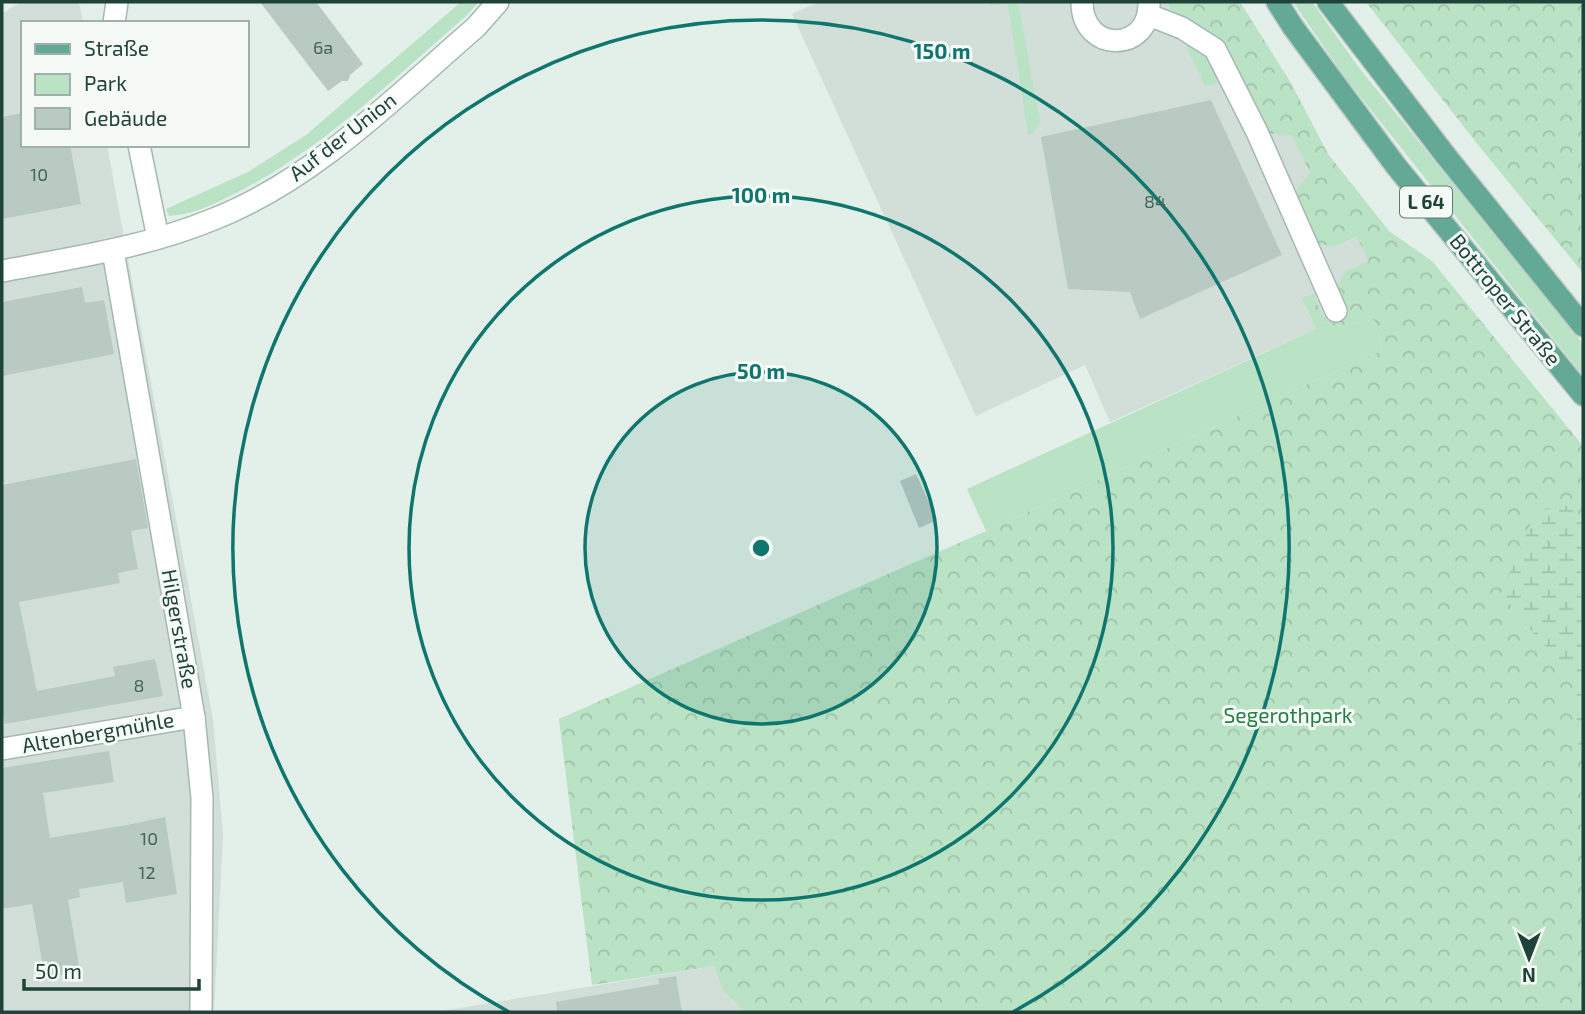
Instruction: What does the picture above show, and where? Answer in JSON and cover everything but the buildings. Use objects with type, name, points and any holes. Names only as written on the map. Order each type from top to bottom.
[{"type":"main road","name":"Bottroper Straße","points":[[1277,2],[1396,166],[1583,395]]},
{"type":"main road","name":"L 64","points":[[1328,2],[1446,156],[1583,326]]},
{"type":"street","points":[[114,21],[117,2]]},
{"type":"street","name":"Auf der Union","points":[[2,271],[113,251],[158,238],[215,219],[274,190],[320,160],[476,27],[498,2]]},
{"type":"street","points":[[1082,2],[1085,23],[1100,38],[1111,41],[1131,37],[1139,31],[1149,8],[1215,49],[1257,132],[1336,311]]},
{"type":"street","points":[[139,147],[158,238]]},
{"type":"street","name":"Hilgerstraße","points":[[113,251],[194,717],[202,798],[201,1012]]},
{"type":"street","name":"Altenbergmühle","points":[[2,750],[194,717]]},
{"type":"shaded area","points":[[20,2],[79,2],[83,21],[21,21],[21,147],[107,147],[213,719],[223,835],[214,1012],[2,1012],[2,14]]},
{"type":"shaded area","points":[[819,2],[1167,2],[1174,16],[1291,135],[1310,173],[1316,247],[1323,244],[1332,247],[1358,237],[1370,261],[1345,312],[1323,317],[1301,299],[1316,329],[1110,422],[1085,365],[976,416],[792,14]]},
{"type":"shaded area","points":[[714,966],[723,991],[746,1012],[436,1012]]},
{"type":"green space","points":[[461,2],[479,2],[383,89],[297,157],[234,194],[195,211],[169,216],[166,209],[248,172],[306,135]]},
{"type":"green space","points":[[989,2],[1018,2],[1040,122],[1032,134],[1028,134],[1008,4],[989,6]]},
{"type":"green space","name":"Segerothpark","points":[[1167,2],[1240,2],[1291,83],[1328,154],[1389,231],[1432,261],[1583,446],[1583,1012],[746,1012],[723,991],[714,966],[592,985],[559,719],[986,531],[1383,350],[1374,320],[1316,329],[1301,298],[1314,294],[1323,317],[1345,312],[1337,289],[1344,272],[1369,261],[1357,237],[1332,247],[1323,244],[1316,247],[1292,196],[1310,173],[1291,135],[1265,133],[1228,53],[1174,16]]},
{"type":"green space","points":[[1293,2],[1312,2],[1360,69],[1583,344],[1583,376],[1347,80]]},
{"type":"green space","points":[[1366,2],[1583,2],[1583,273],[1479,146]]},
{"type":"green space","points":[[1183,40],[1206,49],[1226,81],[1205,86]]},
{"type":"green space","points":[[1374,320],[1383,350],[986,531],[967,489],[1316,329]]},
{"type":"green space","points":[[1570,505],[1583,518],[1583,748],[1579,746],[1572,672],[1539,640],[1501,593],[1536,512]]}]
